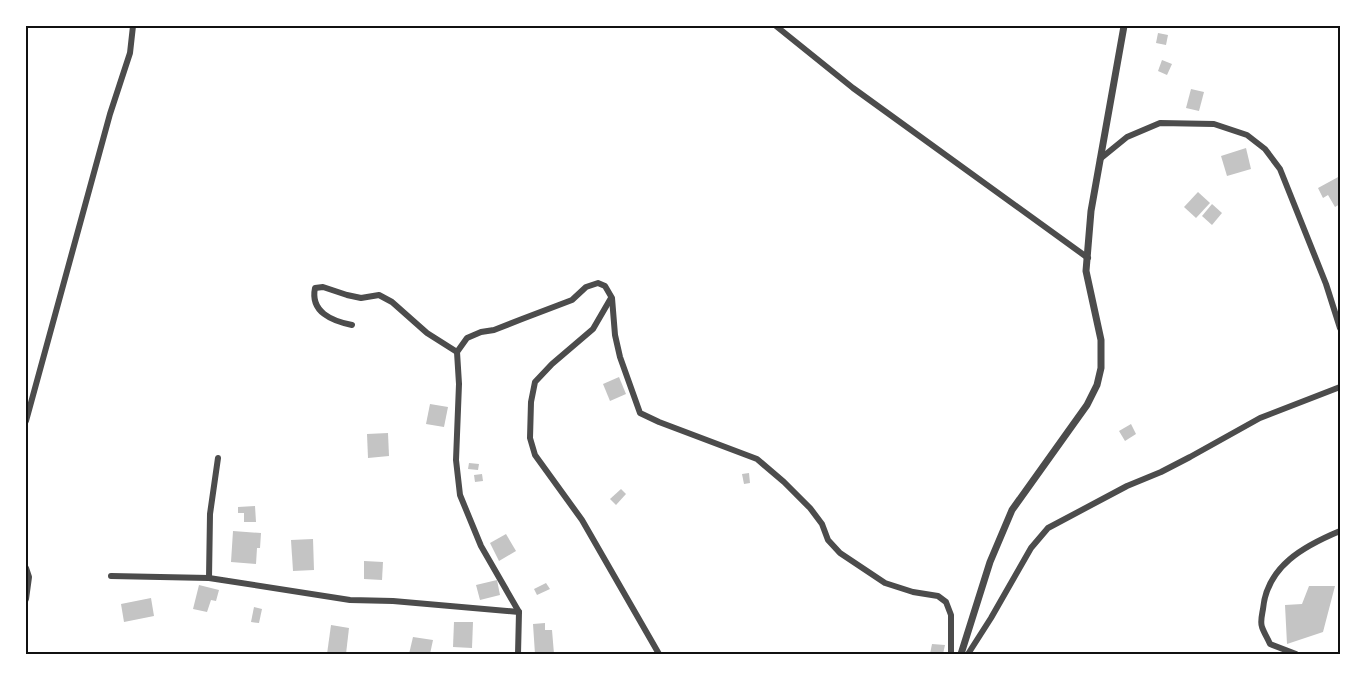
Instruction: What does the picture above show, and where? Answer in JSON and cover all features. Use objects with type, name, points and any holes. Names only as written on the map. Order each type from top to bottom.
[{"type":"street","points":[[26,422],[110,114],[130,53],[133,26]]},
{"type":"street","points":[[776,26],[854,88],[1088,258]]},
{"type":"street","points":[[961,654],[990,562],[1012,510],[1087,405],[1097,385],[1101,368],[1101,340],[1086,271],[1091,211],[1124,26]]},
{"type":"street","points":[[1100,159],[1127,137],[1160,123],[1214,124],[1248,135],[1265,149],[1280,169],[1341,328]]},
{"type":"street","points":[[518,654],[519,612],[481,546],[460,495],[456,460],[459,384],[457,352],[467,338],[572,300],[586,287],[598,283],[605,286],[612,298],[615,335],[620,357],[640,413],[757,459],[810,508],[822,524],[828,540],[840,554],[885,583],[913,592],[938,596],[946,602],[951,615],[951,654]]},
{"type":"street","points":[[351,326],[335,322],[321,312],[313,297],[315,288],[323,287],[361,298],[379,296],[392,302],[427,333],[457,352]]},
{"type":"street","points":[[612,298],[593,329],[552,364],[536,382],[531,402],[530,438],[534,455],[582,520],[659,654]]},
{"type":"street","points":[[968,654],[1031,548],[1048,528],[1127,486],[1190,457],[1260,418],[1341,387]]},
{"type":"street","points":[[209,578],[210,514],[218,458]]},
{"type":"street","points":[[1296,654],[1270,644],[1261,625],[1264,596],[1274,575],[1298,552],[1316,541],[1341,531]]},
{"type":"street","points":[[26,568],[29,577],[26,599]]},
{"type":"street","points":[[111,576],[209,578],[350,600],[393,601],[519,612]]},
{"type":"building","points":[[1158,33],[1168,35],[1166,45],[1156,43]]},
{"type":"building","points":[[1162,60],[1172,64],[1167,75],[1158,71]]},
{"type":"building","points":[[1191,89],[1204,92],[1199,111],[1186,108]]},
{"type":"building","points":[[1246,148],[1251,169],[1227,176],[1221,156]]},
{"type":"building","points":[[1340,176],[1340,204],[1335,207],[1328,195],[1323,198],[1318,188]]},
{"type":"building","points":[[1198,192],[1210,203],[1196,218],[1184,207]]},
{"type":"building","points":[[1212,204],[1222,213],[1212,225],[1202,216]]},
{"type":"building","points":[[619,377],[626,394],[610,401],[603,384]]},
{"type":"building","points":[[430,404],[448,407],[444,427],[426,424]]},
{"type":"building","points":[[1131,424],[1136,434],[1125,441],[1119,431]]},
{"type":"building","points":[[388,433],[389,456],[368,458],[367,434]]},
{"type":"building","points":[[469,463],[479,464],[478,470],[468,469]]},
{"type":"building","points":[[749,473],[750,483],[744,484],[742,474]]},
{"type":"building","points":[[482,474],[483,481],[475,482],[474,475]]},
{"type":"building","points":[[621,489],[626,494],[616,505],[610,499]]},
{"type":"building","points":[[255,506],[256,522],[244,522],[244,513],[238,513],[238,507]]},
{"type":"building","points":[[233,531],[261,533],[256,564],[231,562]]},
{"type":"building","points":[[506,534],[516,551],[499,561],[490,543]]},
{"type":"building","points":[[313,539],[314,570],[293,571],[291,540]]},
{"type":"building","points":[[364,561],[383,562],[382,580],[364,579]]},
{"type":"building","points":[[497,580],[500,595],[480,600],[476,585]]},
{"type":"building","points":[[546,583],[550,589],[537,595],[534,589]]},
{"type":"building","points":[[199,585],[219,590],[216,601],[211,600],[207,612],[193,609]]},
{"type":"building","points":[[1309,586],[1335,586],[1323,632],[1287,644],[1285,605],[1302,604]]},
{"type":"building","points":[[151,598],[154,616],[124,622],[121,604]]},
{"type":"building","points":[[254,607],[262,609],[259,623],[251,622]]},
{"type":"building","points":[[454,622],[473,622],[472,648],[453,647]]},
{"type":"building","points":[[545,623],[545,630],[552,630],[554,654],[535,654],[533,624]]},
{"type":"building","points":[[331,625],[349,628],[346,654],[327,654]]},
{"type":"building","points":[[413,637],[433,640],[430,654],[409,654]]},
{"type":"building","points":[[932,644],[945,645],[943,654],[930,654]]}]
